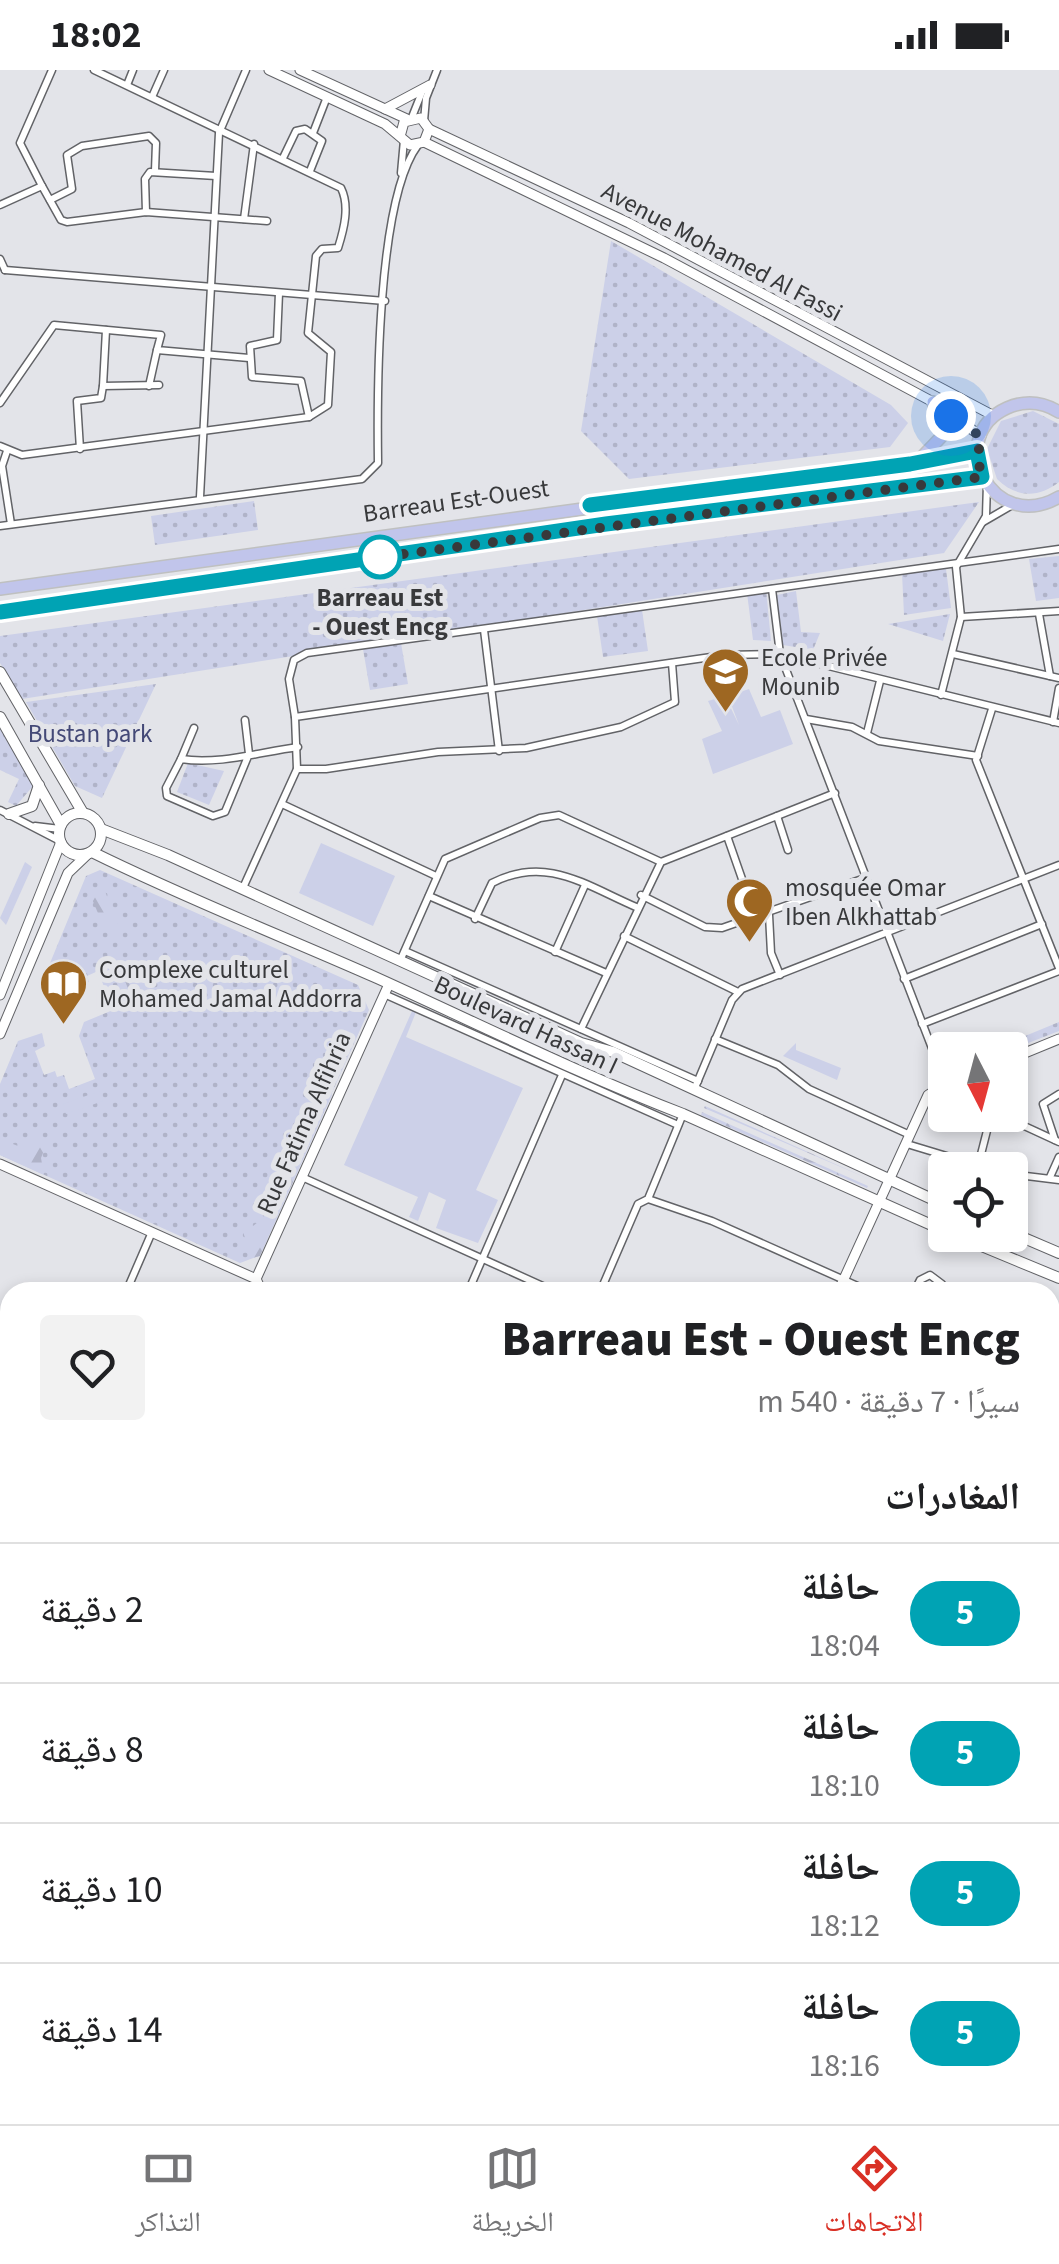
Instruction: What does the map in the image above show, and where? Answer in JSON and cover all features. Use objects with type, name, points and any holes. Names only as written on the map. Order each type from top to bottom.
[{"type":"main road","points":[[910,464],[932,450],[941,438],[942,424],[933,402]]},
{"type":"main road","points":[[1059,412],[1028,402],[994,416],[980,436],[977,451],[984,481],[1014,504],[1038,506],[1059,497]]},
{"type":"main road","name":"Barreau Est-Ouest","points":[[0,589],[910,464],[977,451]]},
{"type":"main road","name":"Barreau Est-Ouest","points":[[0,612],[606,524],[984,481]]},
{"type":"main road","points":[[0,672],[83,813],[95,819],[101,829],[100,842],[91,852],[72,854],[40,784],[0,717]]},
{"type":"main road","points":[[4,812],[32,806],[40,784]]},
{"type":"main road","points":[[60,834],[68,816],[83,813]]},
{"type":"main road","name":"Boulevard Hassan I","points":[[101,829],[403,956],[695,1087],[928,1198]]},
{"type":"main road","name":"Boulevard Hassan I","points":[[91,852],[148,882],[387,989],[571,1064],[680,1120],[928,1224]]},
{"type":"main road","points":[[1028,1240],[1059,1253]]},
{"type":"main road","points":[[997,1252],[1059,1278]]},
{"type":"street","points":[[52,70],[20,143],[50,200],[67,222],[146,212],[268,220]]},
{"type":"street","points":[[12,524],[2,466],[4,448],[22,455],[80,449],[309,417],[328,405],[331,352],[327,344],[308,334],[316,256],[322,248],[338,248],[345,197],[336,184],[254,144],[220,133],[94,70]]},
{"type":"street","points":[[127,85],[133,70]]},
{"type":"street","points":[[152,97],[164,70]]},
{"type":"street","points":[[200,497],[220,133],[246,70]]},
{"type":"street","points":[[269,70],[402,137]]},
{"type":"street","points":[[300,70],[409,118]]},
{"type":"street","points":[[402,179],[427,125],[430,85],[437,70]]},
{"type":"street","points":[[384,109],[430,85]]},
{"type":"street","points":[[0,526],[200,497],[362,479],[378,464],[385,302],[402,179],[402,137],[418,96],[430,85]]},
{"type":"street","points":[[312,134],[327,97]]},
{"type":"street","name":"Avenue Mohamed Al Fassi","points":[[409,118],[629,223],[994,416]]},
{"type":"street","points":[[283,158],[296,131],[312,134],[323,144],[310,171]]},
{"type":"street","points":[[50,200],[72,189],[67,155],[82,146],[150,136],[156,143],[155,171]]},
{"type":"street","name":"Avenue Mohamed Al Fassi","points":[[402,137],[560,204],[933,402],[980,436]]},
{"type":"street","points":[[244,219],[254,144]]},
{"type":"street","points":[[146,212],[145,179],[155,171],[216,176]]},
{"type":"street","points":[[0,206],[42,186]]},
{"type":"street","points":[[0,259],[2,273],[385,302]]},
{"type":"street","points":[[279,293],[276,342],[250,346],[252,377],[301,380],[309,417]]},
{"type":"street","points":[[0,403],[54,325],[161,335],[149,386]]},
{"type":"street","points":[[80,449],[78,401],[96,400],[103,386],[106,330]]},
{"type":"street","points":[[157,350],[249,358]]},
{"type":"street","points":[[103,386],[160,385]]},
{"type":"street","points":[[941,695],[961,617],[958,564],[989,503],[984,481]]},
{"type":"street","points":[[982,523],[1014,504]]},
{"type":"street","points":[[242,891],[297,769],[290,674],[294,660],[308,652],[1059,549]]},
{"type":"street","points":[[772,588],[780,654],[928,1039]]},
{"type":"street","points":[[961,617],[1059,610]]},
{"type":"street","points":[[1040,614],[1050,676]]},
{"type":"street","points":[[484,630],[499,752]]},
{"type":"street","points":[[295,718],[672,663],[780,654],[1056,723],[1058,693]]},
{"type":"street","points":[[952,654],[1059,678]]},
{"type":"street","points":[[297,769],[326,770],[438,752],[499,752],[588,735],[655,714],[677,699],[672,663]]},
{"type":"street","points":[[867,732],[880,681]]},
{"type":"street","points":[[922,1024],[1059,970],[978,769],[978,756],[992,710]]},
{"type":"street","points":[[806,719],[867,732],[879,741],[978,756]]},
{"type":"street","points":[[194,728],[166,788],[168,796],[217,816],[229,804],[249,754],[245,720]]},
{"type":"street","points":[[181,759],[298,746]]},
{"type":"street","points":[[580,1029],[660,862],[835,793]]},
{"type":"street","points":[[282,804],[436,876]]},
{"type":"street","points":[[0,995],[60,834],[4,812]]},
{"type":"street","points":[[660,862],[559,815],[460,849],[440,864],[403,956],[580,1029],[695,1087],[738,992],[1059,865]]},
{"type":"street","points":[[778,816],[788,850]]},
{"type":"street","points":[[726,836],[756,919]]},
{"type":"street","points":[[0,1034],[68,873],[91,852]]},
{"type":"street","points":[[475,918],[488,887],[514,874],[546,869],[636,907]]},
{"type":"street","points":[[641,895],[704,927],[722,928],[769,915],[865,878]]},
{"type":"street","points":[[554,952],[585,885]]},
{"type":"street","points":[[429,896],[606,973]]},
{"type":"street","points":[[769,915],[772,953],[780,975]]},
{"type":"street","points":[[904,979],[1042,924]]},
{"type":"street","points":[[1047,937],[1059,932]]},
{"type":"street","points":[[624,936],[738,992]]},
{"type":"street","points":[[387,989],[562,1075],[680,1120],[648,1199],[638,1204],[604,1282]]},
{"type":"street","name":"Rue Fatima Alfihria","points":[[256,1279],[387,989]]},
{"type":"street","points":[[715,1039],[778,1064],[809,1089],[941,1152]]},
{"type":"street","points":[[1028,1051],[1059,1040]]},
{"type":"street","points":[[473,1282],[562,1075]]},
{"type":"street","points":[[1057,1141],[1043,1104],[1059,1094]]},
{"type":"street","points":[[842,1282],[928,1095]]},
{"type":"street","points":[[1028,1128],[1057,1141]]},
{"type":"street","points":[[1050,1176],[1059,1158]]},
{"type":"street","points":[[0,1164],[257,1282]]},
{"type":"street","points":[[1028,1175],[1059,1180]]},
{"type":"street","points":[[302,1178],[531,1282]]},
{"type":"street","points":[[648,1199],[712,1221],[849,1282]]},
{"type":"street","points":[[131,1280],[152,1232]]},
{"type":"street","points":[[919,1282],[930,1275],[940,1282]]},
{"type":"green space","points":[[611,241],[891,405],[908,423],[890,447],[629,479],[581,431]]},
{"type":"green space","points":[[1033,411],[1059,424],[1059,482],[1028,494],[1012,490],[997,479],[987,449],[1001,421]]},
{"type":"green space","points":[[254,501],[258,530],[155,545],[151,516]]},
{"type":"green space","points":[[979,502],[944,553],[22,699],[0,663],[0,636]]},
{"type":"green space","points":[[1059,556],[1059,598],[1036,601],[1029,559]]},
{"type":"green space","points":[[946,569],[951,608],[904,615],[902,573]]},
{"type":"green space","points":[[766,589],[771,641],[753,640],[747,593]]},
{"type":"green space","points":[[796,591],[801,632],[820,633],[813,650],[783,645],[777,595]]},
{"type":"green space","points":[[642,610],[648,651],[603,657],[597,616]]},
{"type":"green space","points":[[950,614],[943,641],[888,624]]},
{"type":"green space","points":[[401,643],[408,684],[370,690],[363,649]]},
{"type":"green space","name":"Bustan park","points":[[156,684],[102,798],[75,786],[26,702]]},
{"type":"green space","points":[[749,689],[761,717],[780,710],[793,744],[713,774],[702,739],[722,731],[708,701],[725,696],[739,725],[728,696]]},
{"type":"green space","points":[[0,723],[33,786],[16,806],[8,802],[19,779],[0,770]]},
{"type":"green space","points":[[188,763],[224,771],[209,805],[177,792]]},
{"type":"green space","points":[[321,843],[395,876],[373,926],[299,893]]},
{"type":"green space","points":[[25,862],[32,867],[6,925],[0,918]]},
{"type":"green space","points":[[100,870],[358,985],[369,1010],[259,1256],[240,1263],[0,1155],[0,1084],[18,1041],[42,1033],[45,1046],[35,1051],[44,1075],[55,1071],[57,1077],[64,1075],[69,1089],[95,1079],[79,1036],[84,1022],[113,1010],[98,971],[87,976],[89,982],[67,991],[78,981],[73,969],[56,977],[51,992],[43,980],[86,876]]},
{"type":"green space","points":[[103,886],[119,927],[106,932],[89,892]]},
{"type":"green space","points":[[132,961],[146,996],[133,1001],[119,966]]},
{"type":"green space","points":[[412,1011],[416,1012],[406,1037],[523,1088],[476,1190],[498,1200],[478,1243],[436,1228],[446,1200],[429,1192],[418,1221],[409,1217],[418,1197],[344,1165]]},
{"type":"green space","points":[[1059,1022],[1059,1031],[1028,1043],[1028,1035]]},
{"type":"green space","points":[[796,1043],[796,1050],[841,1068],[837,1080],[783,1056]]},
{"type":"green space","points":[[328,1090],[332,1095],[260,1256],[252,1258],[243,1232],[273,1205],[306,1125]]},
{"type":"green space","points":[[100,1091],[103,1101],[66,1114],[63,1104]]},
{"type":"green space","points":[[705,1106],[871,1180],[704,1108]]},
{"type":"green space","points":[[702,1112],[868,1186],[701,1115]]},
{"type":"green space","points":[[29,1136],[48,1140],[41,1158],[44,1175],[0,1155],[0,1139],[18,1146]]},
{"type":"bus line","name":"5","points":[[0,612],[606,524],[982,477],[977,451],[910,464],[590,505]]},
{"type":"place","name":"Barreau Est - Ouest Encg","points":[[380,557]]},
{"type":"place","name":"Ecole Privée Mounib","points":[[726,714]]},
{"type":"place","name":"mosquée Omar Iben Alkhattab","points":[[750,944]]},
{"type":"place","name":"Complexe culturel Mohamed Jamal Addorra","points":[[64,1026]]},
{"type":"route","points":[[380,557],[374,558],[606,524],[982,477],[978,460],[980,436],[951,416]]}]
